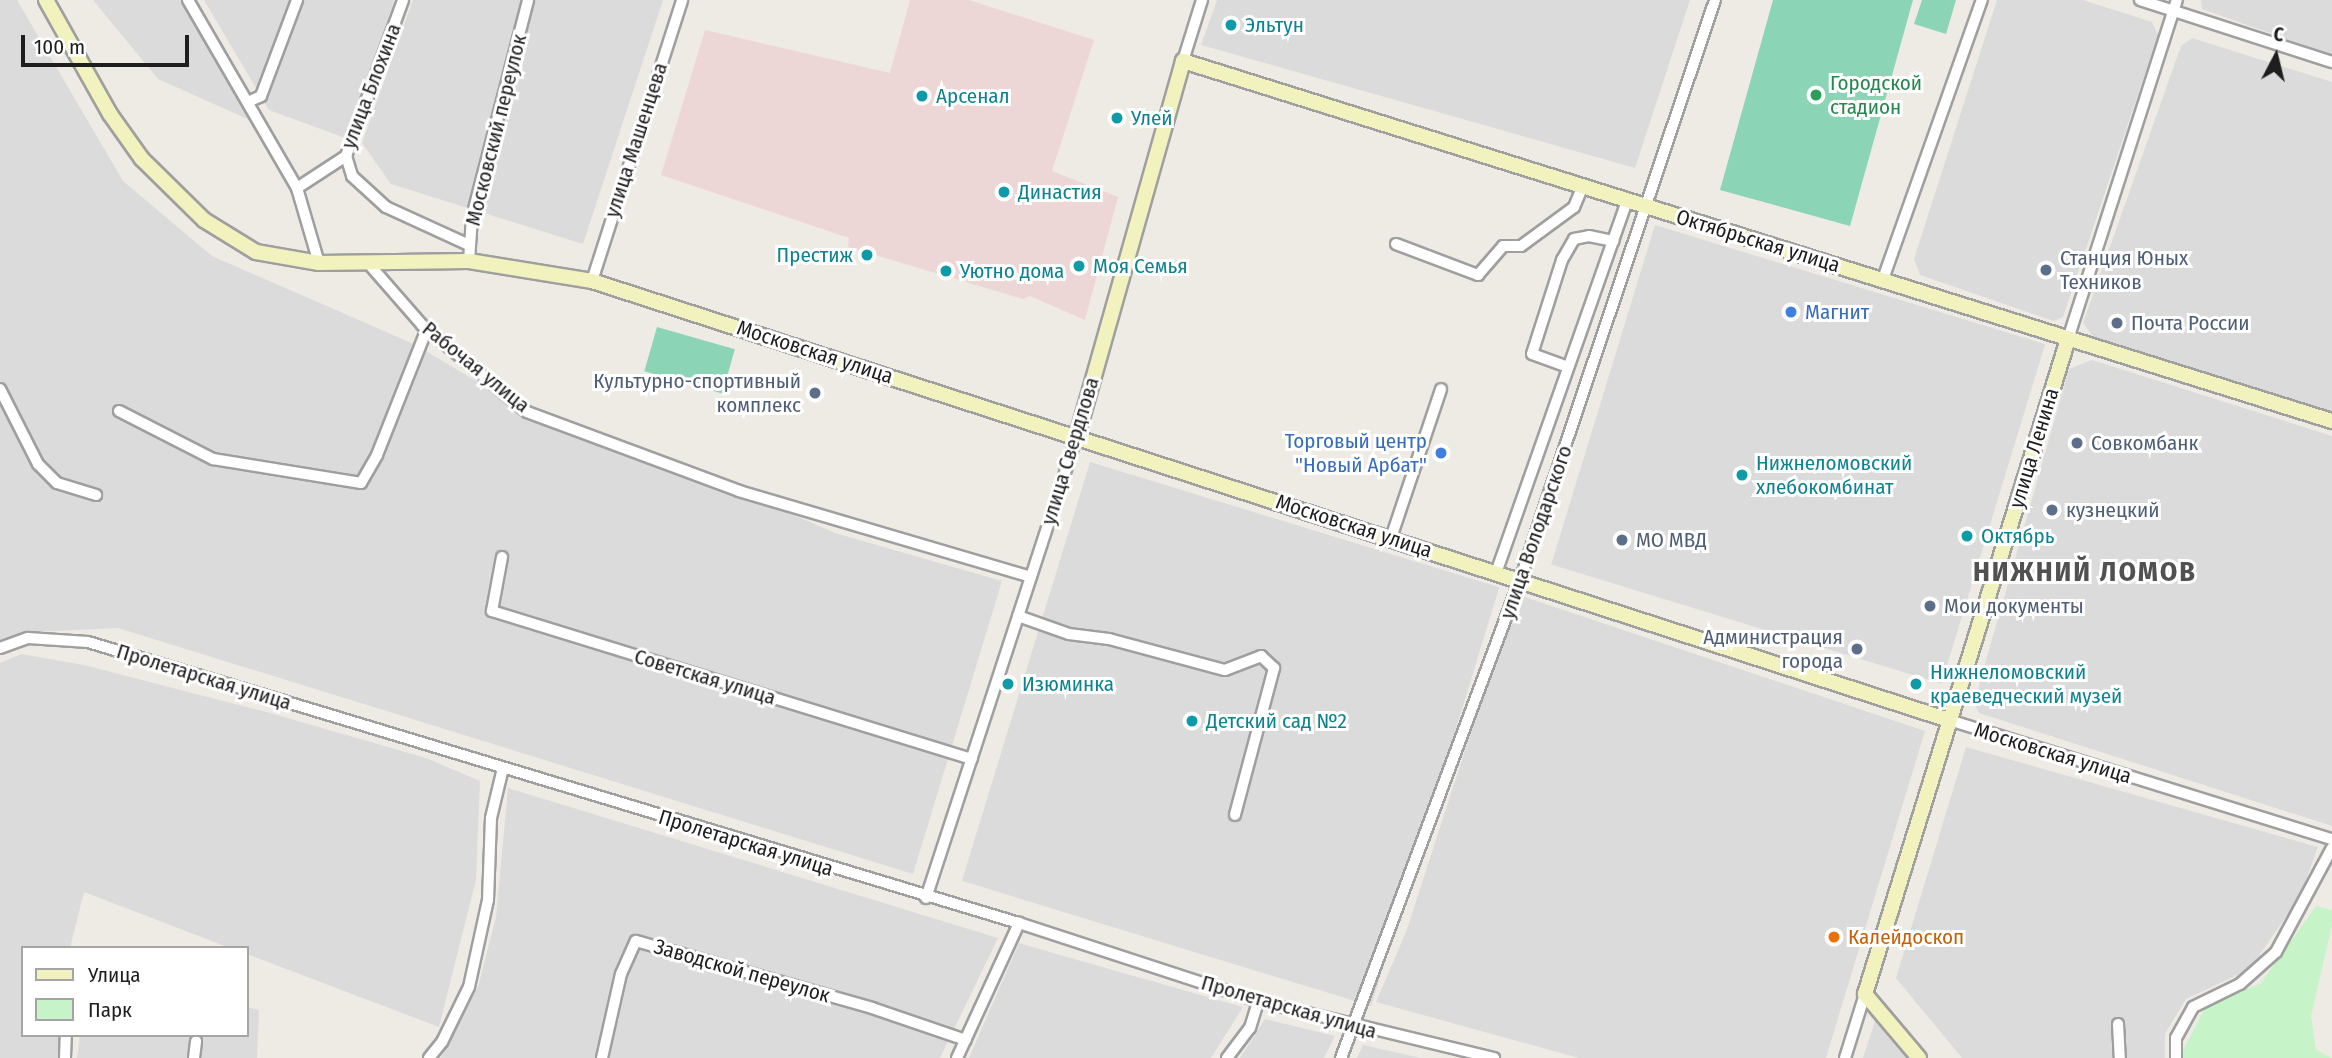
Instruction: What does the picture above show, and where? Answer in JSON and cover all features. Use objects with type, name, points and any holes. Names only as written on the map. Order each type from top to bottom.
[{"type":"main road","points":[[46,0],[110,114],[171,189],[204,220],[256,252],[319,263],[368,263]]},
{"type":"main road","name":"Октябрьская улица","points":[[1183,61],[2332,421]]},
{"type":"main road","name":"улица Свердлова","points":[[1077,436],[1183,61]]},
{"type":"main road","name":"Московская улица","points":[[368,263],[469,261],[592,281],[1950,720]]},
{"type":"main road","name":"улица Ленина","points":[[1865,994],[2068,338]]},
{"type":"main road","points":[[1865,994],[1919,1058]]},
{"type":"street","points":[[188,0],[250,101],[297,188],[319,263]]},
{"type":"street","points":[[250,101],[261,96],[297,0]]},
{"type":"street","name":"улица Блохина","points":[[297,188],[346,156],[403,0]]},
{"type":"street","name":"Московский переулок","points":[[469,261],[472,217],[528,0]]},
{"type":"street","name":"улица Машенцева","points":[[592,281],[682,0]]},
{"type":"street","name":"улица Свердлова","points":[[1183,61],[1202,0]]},
{"type":"street","name":"улица Володарского","points":[[1341,1058],[1520,580],[1648,207],[1714,0]]},
{"type":"street","points":[[1883,279],[1982,0]]},
{"type":"street","points":[[2140,0],[2175,5],[2332,62]]},
{"type":"street","name":"улица Ленина","points":[[2068,338],[2175,5]]},
{"type":"street","points":[[346,156],[352,176],[386,207],[469,245]]},
{"type":"street","points":[[1396,244],[1478,275],[1503,246],[1521,246],[1574,207],[1583,187]]},
{"type":"street","points":[[1496,572],[1627,200]]},
{"type":"street","points":[[1568,367],[1532,354],[1562,260],[1574,239],[1589,236],[1613,241]]},
{"type":"street","name":"Рабочая улица","points":[[368,263],[427,329],[527,412],[593,440],[739,491],[1031,577]]},
{"type":"street","points":[[120,411],[213,459],[360,482],[377,454],[427,329]]},
{"type":"street","points":[[0,389],[38,464],[57,483],[96,495]]},
{"type":"street","points":[[1391,538],[1441,389]]},
{"type":"street","name":"улица Свердлова","points":[[926,898],[1077,436]]},
{"type":"street","name":"Советская улица","points":[[502,557],[492,611],[971,759]]},
{"type":"street","points":[[1018,617],[1069,634],[1109,639],[1225,670],[1261,656],[1274,668],[1235,815]]},
{"type":"street","name":"Пролетарская улица","points":[[0,648],[27,638],[88,642],[926,898],[1018,923],[1258,1001],[1354,1028],[1464,1054],[1494,1058]]},
{"type":"street","name":"Московская улица","points":[[1950,720],[2332,839]]},
{"type":"street","points":[[429,1058],[442,1042],[469,986],[488,900],[491,818],[503,768]]},
{"type":"street","points":[[2176,1058],[2176,1038],[2193,1007],[2240,984],[2276,952],[2332,848]]},
{"type":"street","points":[[957,1058],[1018,923]]},
{"type":"street","name":"Заводской переулок","points":[[602,1058],[621,974],[636,941],[872,1008],[966,1040]]},
{"type":"street","name":"улица Ленина","points":[[1845,1058],[1865,994]]},
{"type":"street","points":[[1227,1058],[1250,1028],[1258,1001]]},
{"type":"street","points":[[2118,1024],[2120,1058]]},
{"type":"street","points":[[65,1058],[66,1037]]},
{"type":"street","points":[[194,1058],[196,1041]]},
{"type":"shaded area","points":[[0,0],[17,0],[123,181],[212,256],[416,345],[544,422],[739,491],[835,533],[1002,581],[913,874],[118,628],[34,632],[0,643]]},
{"type":"shaded area","points":[[93,0],[188,0],[259,124],[158,79]]},
{"type":"shaded area","points":[[204,0],[394,0],[348,139],[269,110]]},
{"type":"shaded area","points":[[413,0],[663,0],[583,244],[391,184],[362,143]]},
{"type":"shaded area","points":[[910,0],[969,0],[1094,40],[1052,171],[1118,197],[1085,320],[1030,296],[1023,299],[848,247],[849,238],[661,175],[705,30],[890,73]]},
{"type":"shaded area","points":[[1217,0],[1690,0],[1635,168],[1201,45]]},
{"type":"shaded area","points":[[1997,0],[2083,0],[2152,22],[2158,35],[2063,317],[2054,321],[1920,275],[1914,259]]},
{"type":"shaded area","points":[[2201,0],[2332,0],[2332,55],[2202,9]]},
{"type":"shaded area","points":[[2192,38],[2332,82],[2332,416],[2095,339],[2083,323],[2181,46]]},
{"type":"shaded area","points":[[1655,225],[2045,344],[1941,684],[1551,564]]},
{"type":"shaded area","points":[[2092,360],[2332,436],[2332,826],[1979,713],[1974,703],[2069,369]]},
{"type":"shaded area","points":[[1090,462],[1499,587],[1371,1006],[962,881]]},
{"type":"shaded area","points":[[1516,594],[1925,731],[1826,1058],[1579,1058],[1376,1002],[1406,932]]},
{"type":"shaded area","points":[[21,654],[84,665],[270,713],[426,758],[480,781],[476,880],[439,1027],[248,954],[248,946],[225,946],[84,892],[70,946],[21,946],[21,1037],[64,1037],[62,1058],[0,1058],[0,663]]},
{"type":"shaded area","points":[[1966,747],[2318,847],[2300,896],[2250,969],[2186,999],[2165,1034],[2165,1058],[1962,1058],[1896,978]]},
{"type":"shaded area","points":[[508,788],[998,938],[940,1058],[441,1058],[478,987],[496,917]]},
{"type":"shaded area","points":[[1019,943],[1243,1007],[1211,1058],[969,1058]]},
{"type":"shaded area","points":[[248,1007],[259,1010],[257,1058],[77,1058],[80,1037],[248,1037]]},
{"type":"shaded area","points":[[1265,1019],[1335,1036],[1324,1058],[1240,1058]]},
{"type":"shaded area","points":[[1875,1021],[1906,1058],[1863,1058]]},
{"type":"shaded area","points":[[1363,1045],[1421,1058],[1357,1058]]},
{"type":"green space","name":"Городской стадион","points":[[1773,0],[1913,0],[1850,226],[1720,190]]},
{"type":"green space","points":[[1922,0],[1956,0],[1946,34],[1914,24]]},
{"type":"green space","points":[[657,327],[735,349],[722,394],[644,371]]},
{"type":"green space","points":[[2316,906],[2332,910],[2332,925],[2311,1016],[2316,1050],[2332,1058],[2179,1058],[2205,1008],[2261,983]]},
{"type":"place","name":"Эльтун","points":[[1231,25]]},
{"type":"place","name":"Городской стадион","points":[[1816,95]]},
{"type":"place","name":"Арсенал","points":[[922,96]]},
{"type":"place","name":"Улей","points":[[1117,118]]},
{"type":"place","name":"Династия","points":[[1004,192]]},
{"type":"place","name":"Престиж","points":[[867,255]]},
{"type":"place","name":"Моя Семья","points":[[1079,266]]},
{"type":"place","name":"Станция Юных Техников","points":[[2046,270]]},
{"type":"place","name":"Уютно дома","points":[[946,271]]},
{"type":"place","name":"Магнит","points":[[1791,312]]},
{"type":"place","name":"Почта России","points":[[2117,323]]},
{"type":"place","name":"Культурно-спортивный комплекс","points":[[815,393]]},
{"type":"place","name":"Совкомбанк","points":[[2077,443]]},
{"type":"place","name":"Торговый центр \"Новый Арбат\"","points":[[1441,453]]},
{"type":"place","name":"Нижнеломовский хлебокомбинат","points":[[1742,475]]},
{"type":"place","name":"кузнецкий","points":[[2052,510]]},
{"type":"place","name":"Октябрь","points":[[1967,536]]},
{"type":"place","name":"МО МВД","points":[[1622,540]]},
{"type":"place","name":"Мои документы","points":[[1930,606]]},
{"type":"place","name":"Администрация города","points":[[1857,649]]},
{"type":"place","name":"Изюминка","points":[[1008,684]]},
{"type":"place","name":"Нижнеломовский краеведческий музей","points":[[1916,684]]},
{"type":"place","name":"Детский сад №2","points":[[1192,721]]},
{"type":"place","name":"Калейдоскоп","points":[[1834,937]]},
{"type":"district","name":"НИЖНИЙ ЛОМОВ","points":[[2085,572]]}]
